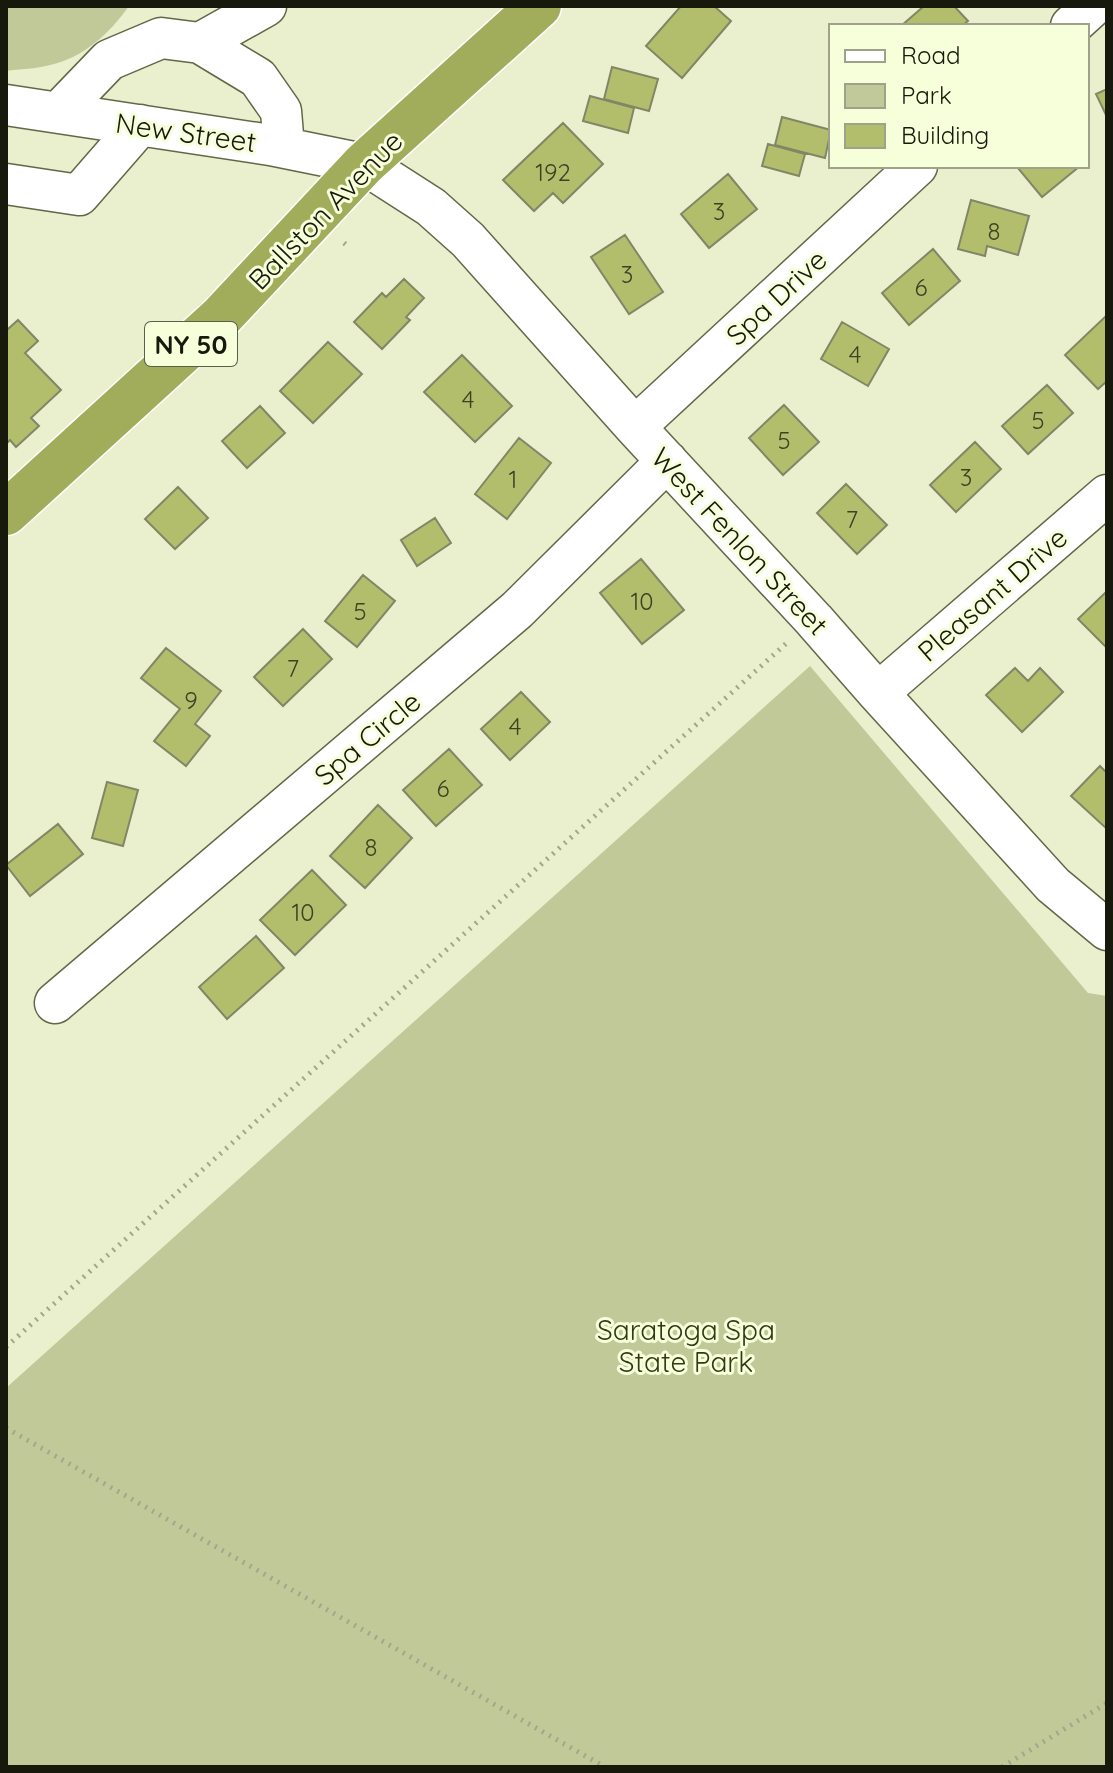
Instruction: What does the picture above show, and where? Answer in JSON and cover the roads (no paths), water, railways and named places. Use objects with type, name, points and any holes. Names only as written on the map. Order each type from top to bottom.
[{"type":"highway","name":"Ballston Avenue","points":[[6,513],[221,317],[364,164],[539,6]]},
{"type":"street","points":[[200,43],[266,6]]},
{"type":"street","points":[[1073,24],[1093,6]]},
{"type":"street","points":[[58,113],[109,60],[161,38],[200,43],[258,78],[281,111],[284,147]]},
{"type":"street","name":"New Street","points":[[6,105],[284,147],[364,164]]},
{"type":"street","points":[[6,184],[79,195],[140,125]]},
{"type":"street","name":"West Fenlon Street","points":[[364,164],[431,207],[468,240],[1053,885],[1107,930]]},
{"type":"street","name":"Spa Drive","points":[[635,427],[915,168]]},
{"type":"street","name":"Spa Circle","points":[[55,1003],[517,610],[667,461]]},
{"type":"street","name":"Pleasant Drive","points":[[878,693],[1107,495]]},
{"type":"park label","name":"Saratoga Spa State Park","points":[[686,1345]]}]
